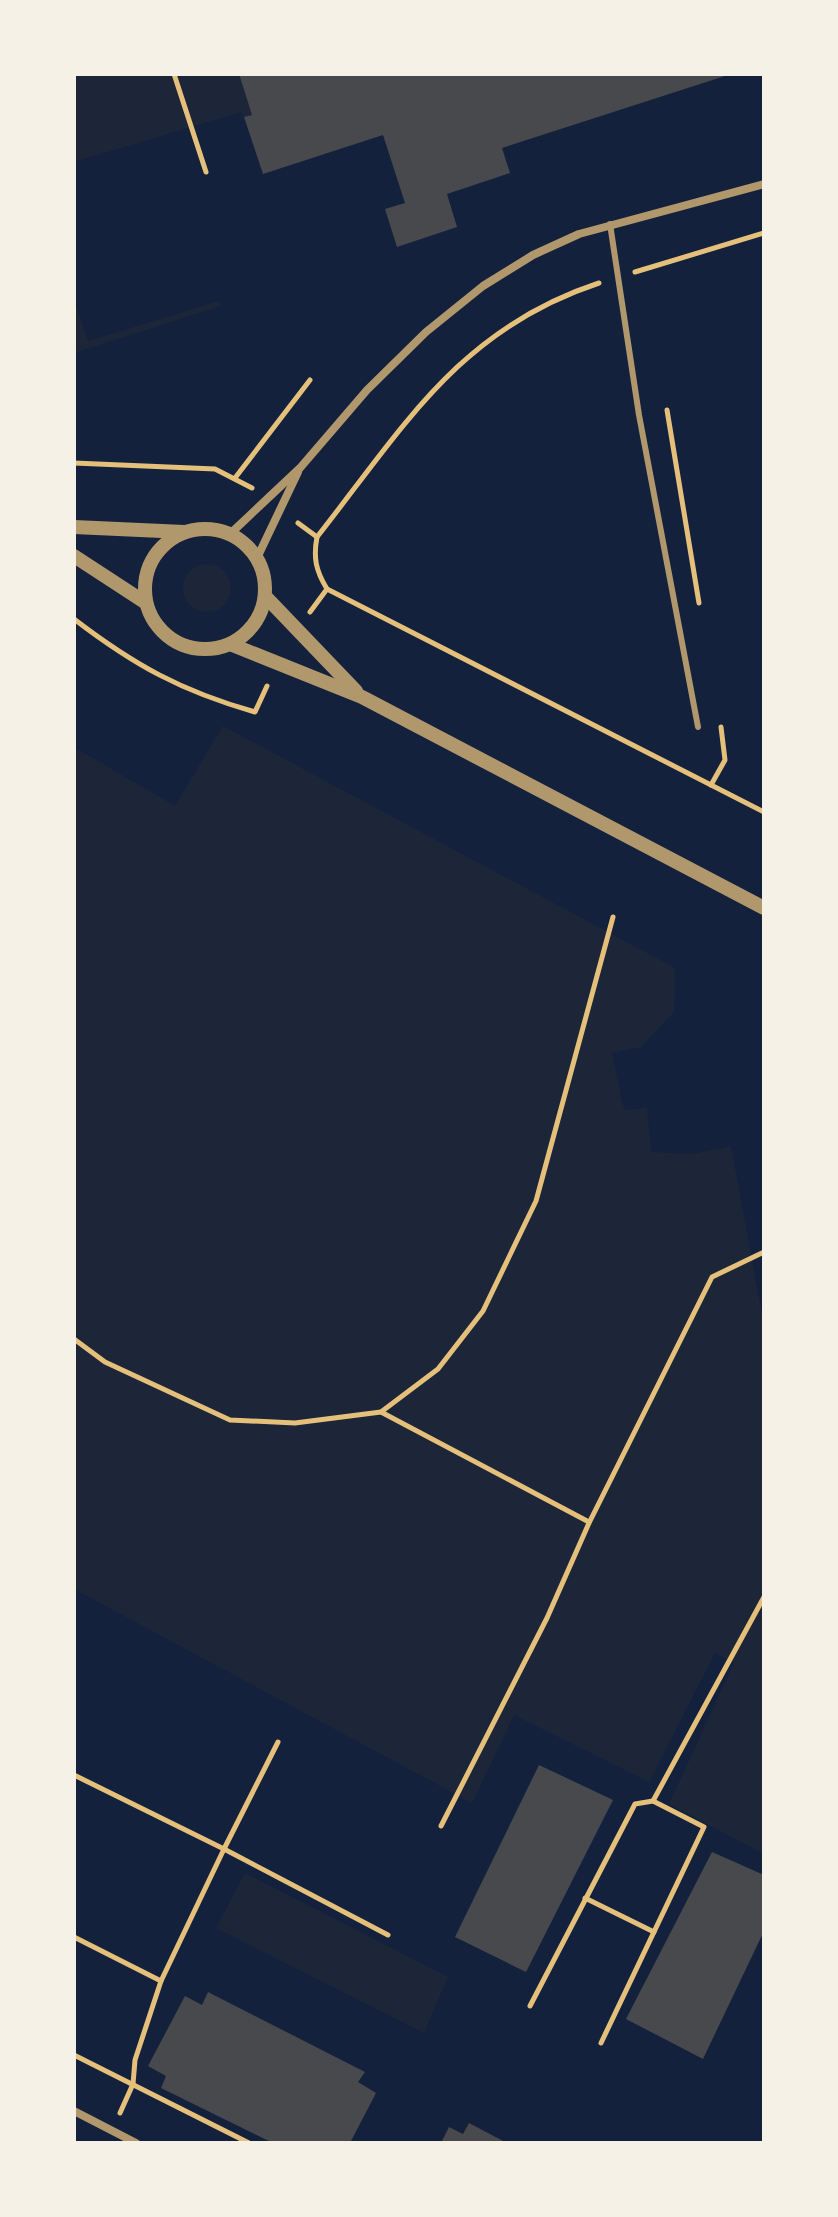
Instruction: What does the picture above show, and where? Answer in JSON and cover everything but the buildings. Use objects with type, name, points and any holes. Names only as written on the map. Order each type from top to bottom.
[{"type":"street","points":[[230,534],[300,468],[367,390],[454,308],[533,255],[610,224],[764,184]]},
{"type":"street","points":[[257,558],[300,468]]},
{"type":"street","points":[[74,527],[189,532],[214,530],[230,534],[257,558],[264,576],[265,596],[254,624],[230,644]]},
{"type":"street","points":[[189,532],[168,542],[157,553],[145,585],[146,603],[153,619],[178,643],[195,649],[230,644],[362,697],[764,908]]},
{"type":"street","points":[[74,556],[146,603]]},
{"type":"street","points":[[265,596],[362,697]]},
{"type":"street","points":[[74,2111],[136,2143]]},
{"type":"lane","points":[[610,224],[616,277],[698,727]]},
{"type":"path","points":[[174,74],[206,172]]},
{"type":"path","points":[[764,233],[559,296],[514,321],[470,354],[428,392],[317,537],[314,556],[318,575],[327,589],[764,812]]},
{"type":"path","points":[[235,478],[310,380]]},
{"type":"path","points":[[74,463],[215,469],[267,499]]},
{"type":"path","points":[[280,509],[317,537]]},
{"type":"path","points":[[296,630],[327,589]]},
{"type":"path","points":[[74,619],[126,659],[171,682],[255,712],[278,661]]},
{"type":"path","points":[[74,1339],[105,1362],[230,1420],[295,1423],[381,1412],[438,1369],[483,1311],[536,1201],[613,917]]},
{"type":"path","points":[[441,1826],[547,1618],[589,1523],[712,1277],[764,1252]]},
{"type":"path","points":[[381,1412],[589,1523]]},
{"type":"path","points":[[653,1801],[764,1597]]},
{"type":"path","points":[[133,2084],[135,2060],[161,1981],[278,1742]]},
{"type":"path","points":[[74,1775],[388,1935]]},
{"type":"path","points":[[530,2006],[635,1804],[653,1801],[704,1827],[601,2043]]},
{"type":"path","points":[[585,1898],[654,1932]]},
{"type":"path","points":[[74,1937],[161,1981]]},
{"type":"path","points":[[74,2055],[249,2143]]},
{"type":"shaded area","points":[[74,74],[239,74],[252,115],[244,117],[241,112],[74,162]]},
{"type":"shaded area","points":[[74,300],[88,341],[219,301],[221,306],[74,353]]},
{"type":"shaded area","points":[[207,564],[224,571],[231,588],[224,605],[207,612],[190,605],[183,588],[190,571]]},
{"type":"shaded area","points":[[223,726],[675,968],[674,1012],[641,1047],[612,1053],[624,1110],[647,1108],[651,1152],[692,1154],[731,1146],[764,1325],[764,1854],[669,1804],[734,1663],[715,1653],[649,1782],[514,1715],[472,1803],[74,1589],[74,747],[175,806]]},
{"type":"shaded area","points":[[245,1873],[448,1977],[424,2033],[216,1928]]}]
